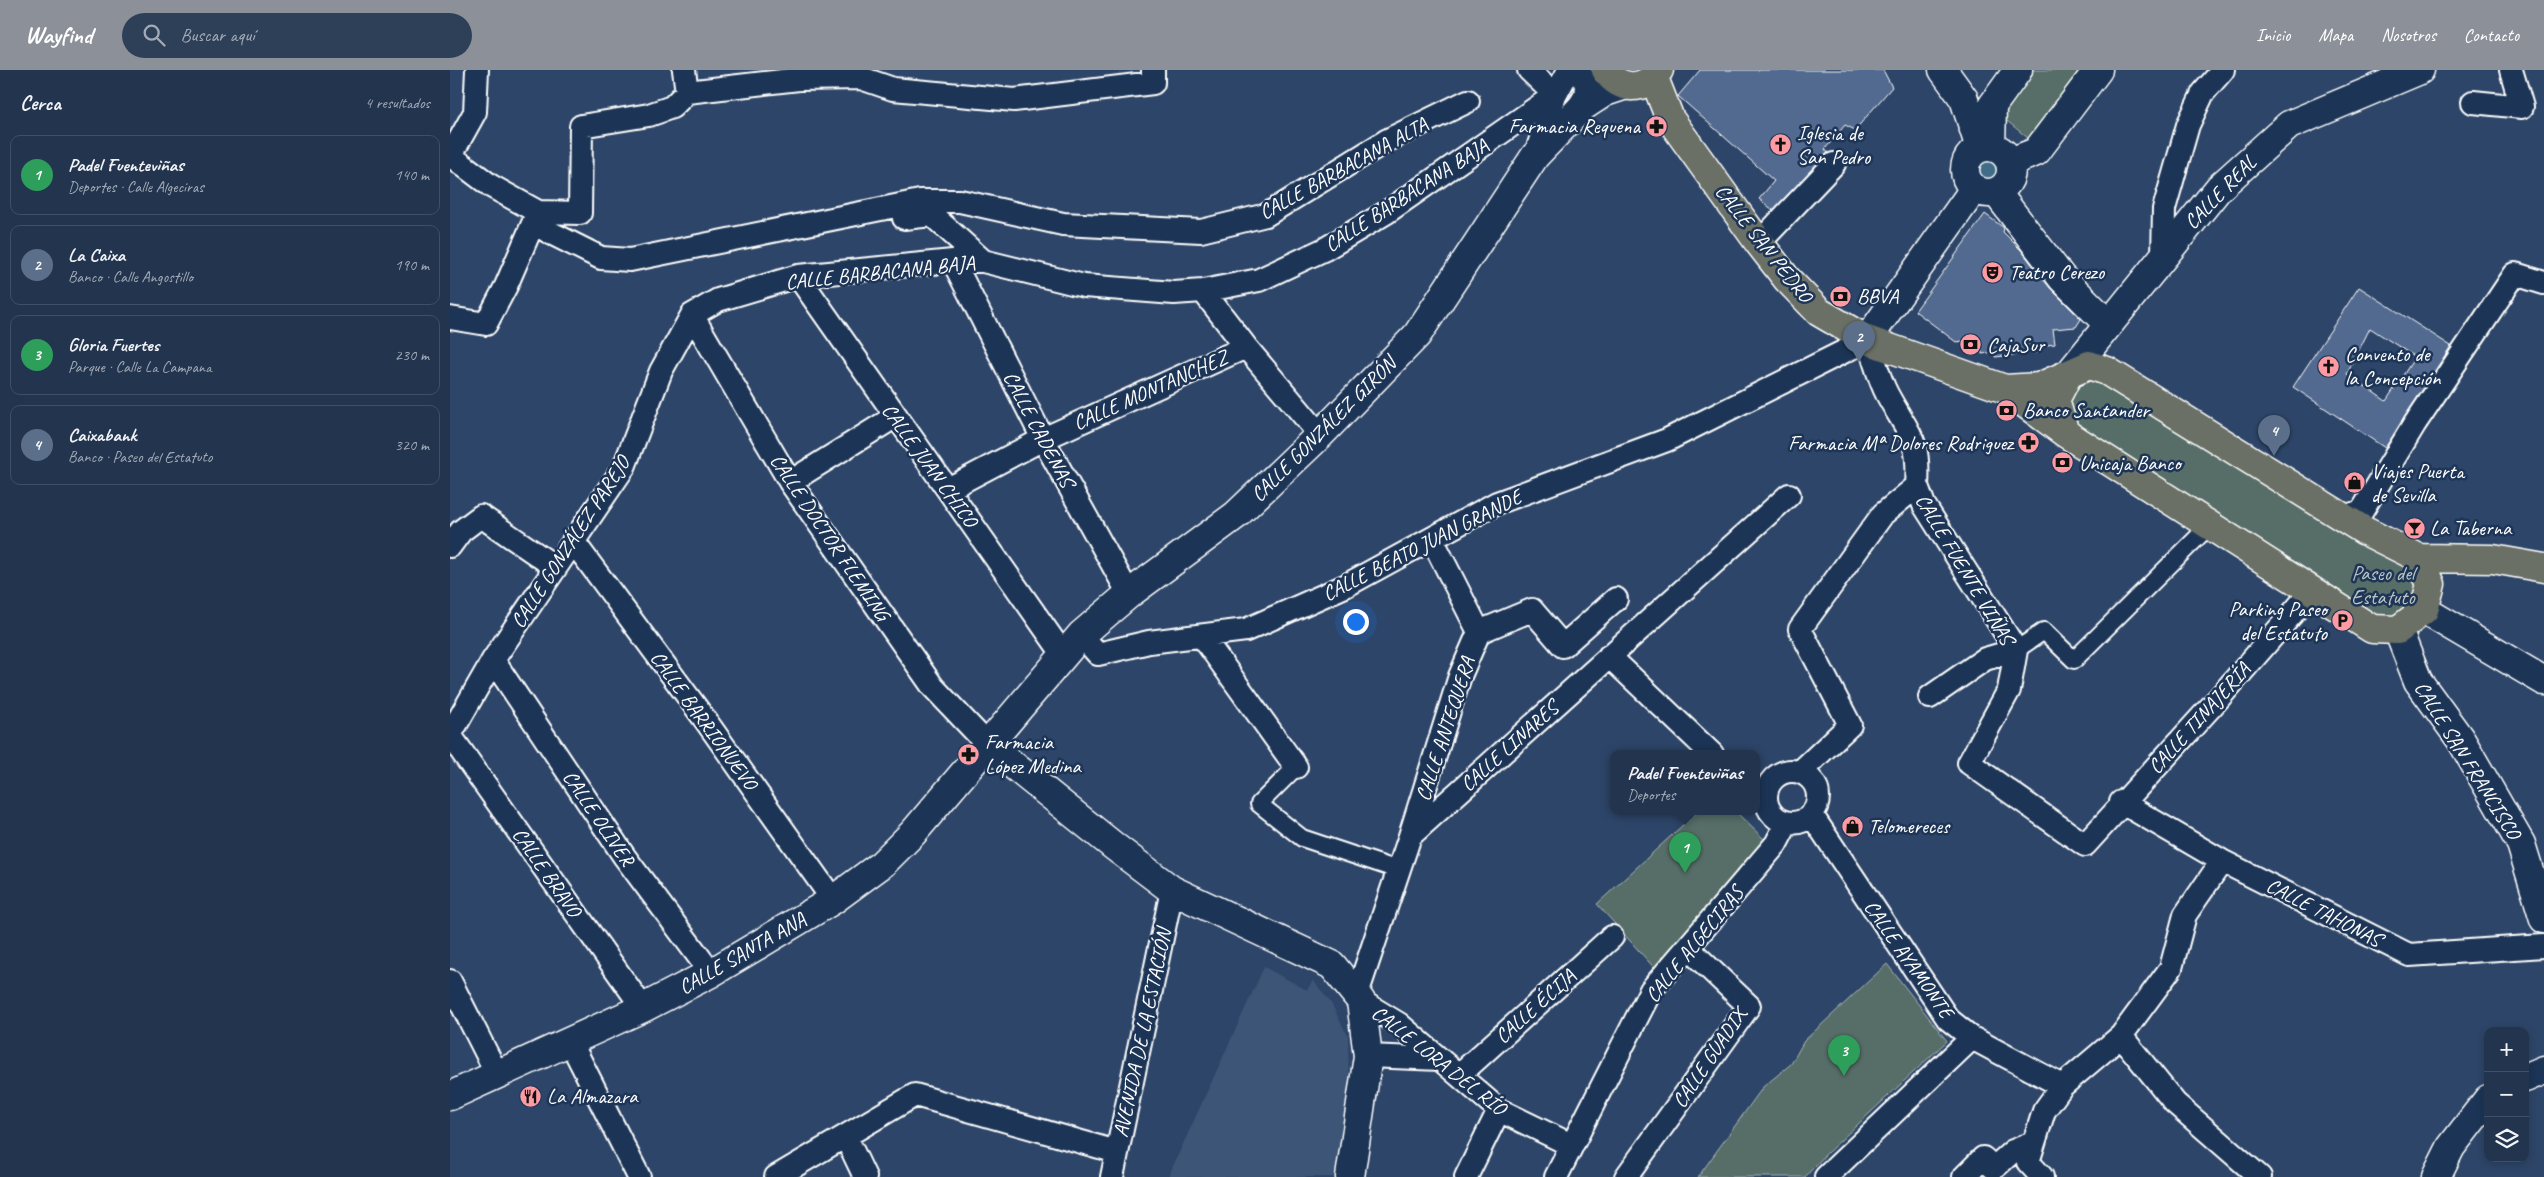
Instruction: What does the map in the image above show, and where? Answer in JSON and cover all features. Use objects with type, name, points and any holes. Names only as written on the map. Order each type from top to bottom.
[{"type":"main road","points":[[1614,78],[1640,86],[1657,74]]},
{"type":"main road","name":"CALLE SAN PEDRO","points":[[1657,74],[1670,118],[1759,243],[1787,279],[1820,312],[1867,340],[2005,390]]},
{"type":"main road","points":[[2005,390],[2039,387],[2089,364],[2107,370],[2350,515],[2365,531],[2419,558],[2493,560],[2544,568]]},
{"type":"main road","points":[[2065,433],[2055,400],[2068,375]]},
{"type":"main road","points":[[2005,390],[2065,433],[2372,629],[2398,630],[2424,610],[2431,584],[2448,572],[2493,560]]},
{"type":"main road","points":[[2419,558],[2431,584]]},
{"type":"street","points":[[450,157],[475,112],[477,70]]},
{"type":"street","points":[[450,318],[486,324],[506,286],[538,212],[580,213],[581,126],[649,115],[672,107],[686,81],[861,78],[893,89],[1014,100],[1092,80],[1154,84],[1153,70]]},
{"type":"street","points":[[1529,70],[1556,95]]},
{"type":"street","points":[[1535,156],[1556,95],[1569,70]]},
{"type":"street","points":[[1568,122],[1588,90],[1583,77],[1576,70]]},
{"type":"street","points":[[1917,486],[1918,458],[1914,439],[1886,392],[1867,340],[1985,191],[2008,183],[2012,169],[1994,152],[1964,99],[1943,70]]},
{"type":"street","points":[[1994,152],[1992,106],[2018,70]]},
{"type":"street","points":[[2098,70],[2036,152],[1974,152],[1966,164],[1966,178],[1985,191],[2062,278],[2107,324]]},
{"type":"street","points":[[2163,256],[2164,209],[2188,125],[2202,93],[2223,70]]},
{"type":"street","name":"CALLE REAL","points":[[2068,375],[2218,188],[2289,125],[2420,70]]},
{"type":"street","points":[[2474,102],[2522,107],[2511,70]]},
{"type":"street","name":"CALLE GONZÁLEZ GIRÓN","points":[[988,745],[1081,635],[1129,594],[1236,515],[1320,435],[1417,335],[1535,156],[1582,107],[1605,92],[1614,78]]},
{"type":"street","name":"CALLE BARBACANA BAJA","points":[[692,315],[718,300],[798,276],[952,261],[983,261],[1084,286],[1174,293],[1203,291],[1259,280],[1325,249],[1387,212],[1556,95]]},
{"type":"street","name":"CALLE BARBACANA ALTA","points":[[450,157],[491,186],[538,212],[548,231],[601,258],[630,260],[920,201],[960,201],[1063,224],[1201,232],[1266,215],[1386,141],[1468,101]]},
{"type":"street","points":[[1759,243],[1834,164]]},
{"type":"street","name":"CALLE BARBACANA ALTA","points":[[743,237],[787,238],[866,222],[932,215],[983,261]]},
{"type":"street","name":"CALLE CADENAS","points":[[952,261],[1042,439],[1129,594]]},
{"type":"street","points":[[2350,515],[2362,511],[2414,425],[2515,274],[2544,284]]},
{"type":"street","name":"CALLE JUAN CHICO","points":[[798,276],[1063,654]]},
{"type":"street","points":[[1203,291],[1246,347],[1320,435]]},
{"type":"street","name":"CALLE DOCTOR FLEMING","points":[[692,315],[790,482],[933,687],[988,745]]},
{"type":"street","name":"CALLE GONZÁLEZ PAREJO","points":[[450,735],[493,660],[624,467],[661,371],[692,315]]},
{"type":"street","name":"CALLE BEATO JUAN GRANDE","points":[[1081,635],[1098,654],[1149,642],[1246,630],[1345,586],[1497,503],[1667,440],[1867,340]]},
{"type":"street","name":"CALLE MONTANCHEZ","points":[[948,489],[1042,439],[1246,347]]},
{"type":"street","points":[[790,482],[896,416]]},
{"type":"street","name":"CALLE FUENTE VIÑAS","points":[[1800,772],[1850,725],[1800,629],[1883,514],[1917,486],[1924,505],[2016,650],[1985,659],[1930,697]]},
{"type":"street","name":"CALLE LINARES","points":[[1410,836],[1789,494]]},
{"type":"street","points":[[454,534],[481,516],[555,567]]},
{"type":"street","points":[[2016,650],[2044,631],[2074,660],[2210,525]]},
{"type":"street","points":[[1432,538],[1479,632]]},
{"type":"street","name":"CALLE BARRIONUEVO","points":[[574,541],[706,721],[833,900]]},
{"type":"street","name":"CALLE TINAJERÍA","points":[[2016,650],[2009,690],[1969,763],[2085,845],[2121,802],[2219,698],[2312,591]]},
{"type":"street","name":"CALLE ANTEQUERA","points":[[1359,997],[1460,676],[1479,632],[1532,610],[1563,646],[1616,599]]},
{"type":"street","points":[[2424,610],[2544,681]]},
{"type":"street","name":"CALLE SAN FRANCISCO","points":[[2398,630],[2418,681],[2461,740],[2521,844],[2544,919]]},
{"type":"street","points":[[1202,636],[1296,767],[1259,804],[1302,838],[1398,870]]},
{"type":"street","points":[[1609,656],[1708,750]]},
{"type":"street","name":"CALLE OLIVER","points":[[493,660],[624,856],[711,973]]},
{"type":"street","name":"CALLE BRAVO","points":[[450,735],[643,1008]]},
{"type":"street","points":[[988,745],[1115,847],[1172,890],[1332,965],[1359,997],[1368,1056],[1350,1177]]},
{"type":"street","name":"CALLE SANTA ANA","points":[[450,1096],[643,1008],[711,973],[833,900],[882,864],[913,833],[988,745]]},
{"type":"street","points":[[1784,772],[1800,772],[1813,782],[1817,790],[1816,807],[1805,820],[1787,823],[1780,821],[1769,810],[1761,794],[1777,775],[1784,772]]},
{"type":"street","name":"CALLE TAHONAS","points":[[2121,802],[2222,861],[2409,955],[2544,946]]},
{"type":"street","name":"CALLE AYAMONTE","points":[[1812,814],[1948,1020],[1972,1038],[2062,1086]]},
{"type":"street","name":"CALLE ALGECIRAS","points":[[1556,1177],[1651,990],[1776,844],[1787,823]]},
{"type":"street","points":[[2042,1177],[2028,1162],[2044,1112],[2062,1086],[2121,1036],[2171,968],[2185,915],[2222,861]]},
{"type":"street","name":"AVENIDA DE LA ESTACIÓN","points":[[1112,1177],[1172,890]]},
{"type":"street","name":"CALLE ÉCIJA","points":[[1459,1075],[1612,937]]},
{"type":"street","name":"CALLE GUADIX","points":[[1626,1177],[1749,1006],[1688,948]]},
{"type":"street","points":[[450,981],[497,1074]]},
{"type":"street","name":"CALLE LORA DEL RÍO","points":[[1359,997],[1399,1024],[1499,1110],[1571,1145]]},
{"type":"street","points":[[2121,1036],[2175,1103],[2260,1177]]},
{"type":"street","points":[[1826,1177],[1972,1038]]},
{"type":"street","points":[[570,1041],[639,1177]]},
{"type":"street","points":[[1368,1056],[1440,1060]]},
{"type":"street","points":[[2529,1076],[2544,1070]]},
{"type":"street","points":[[776,1177],[915,1095],[1117,1152]]},
{"type":"street","points":[[2436,1177],[2451,1147],[2484,1104]]},
{"type":"street","points":[[1466,1177],[1499,1110]]},
{"type":"street","points":[[846,1137],[865,1177]]},
{"type":"street","points":[[1964,1177],[1983,1158],[1994,1168],[2012,1151],[2033,1143]]},
{"type":"shaded area","points":[[1987,158],[1996,162],[2000,171],[1996,180],[1987,184],[1978,180],[1974,171],[1978,162]]},
{"type":"shaded area","points":[[1264,967],[1307,990],[1313,980],[1331,1003],[1348,1036],[1349,1089],[1334,1177],[1168,1177]]},
{"type":"green space","points":[[2025,70],[2090,70],[2034,143],[1996,112]]},
{"type":"green space","name":"Paseo del Estatuto","points":[[2101,374],[2413,565],[2418,574],[2418,603],[2395,621],[2375,619],[2071,428],[2068,386]]},
{"type":"green space","points":[[1694,815],[1739,815],[1766,841],[1657,971],[1597,904]]},
{"type":"green space","points":[[1887,964],[1947,1041],[1826,1154],[1805,1177],[1698,1177],[1763,1087],[1791,1064],[1804,1041]]},
{"type":"building","name":"Iglesia de San Pedro","points":[[1700,70],[1883,70],[1892,87],[1855,130],[1845,125],[1825,149],[1828,153],[1773,210],[1759,199],[1774,181],[1678,96]]},
{"type":"building","name":"Teatro Cerezo","points":[[1985,214],[2004,228],[2003,232],[2021,250],[2050,288],[2081,319],[2076,327],[2053,329],[2055,344],[2040,346],[2041,352],[1995,357],[1995,352],[1982,354],[1980,339],[1956,342],[1915,311]]},
{"type":"building","name":"Convento de la Concepción","points":[[2359,287],[2451,346],[2385,448],[2293,387]],"holes":[[[2370,328],[2415,357],[2386,401],[2347,374]]]},
{"type":"place","name":"Farmacia Requena","points":[[1656,126]]},
{"type":"place","name":"Iglesia de San Pedro","points":[[1781,145]]},
{"type":"place","name":"Teatro Cerezo","points":[[1993,272]]},
{"type":"place","name":"BBVA","points":[[1841,296]]},
{"type":"place","name":"CajaSur","points":[[1971,345]]},
{"type":"place","name":"La Caixa","points":[[1859,362]]},
{"type":"place","name":"Convento de la Concepción","points":[[2329,366]]},
{"type":"place","name":"Banco Santander","points":[[2007,410]]},
{"type":"place","name":"Farmacia Mª Dolores Rodriguez","points":[[2029,443]]},
{"type":"place","name":"Caixabank","points":[[2274,456]]},
{"type":"place","name":"Unicaja Banco","points":[[2063,463]]},
{"type":"place","name":"Viajes Puerta de Sevilla","points":[[2355,483]]},
{"type":"place","name":"La Taberna","points":[[2414,528]]},
{"type":"place","name":"Parking Paseo del Estatuto","points":[[2343,621]]},
{"type":"place","name":"Farmacia López Medina","points":[[969,754]]},
{"type":"place","name":"Telomereces","points":[[1852,826]]},
{"type":"place","name":"Padel Fuenteviñas","points":[[1685,873]]},
{"type":"place","name":"Gloria Fuertes","points":[[1844,1076]]},
{"type":"place","name":"La Almazara","points":[[531,1096]]}]
